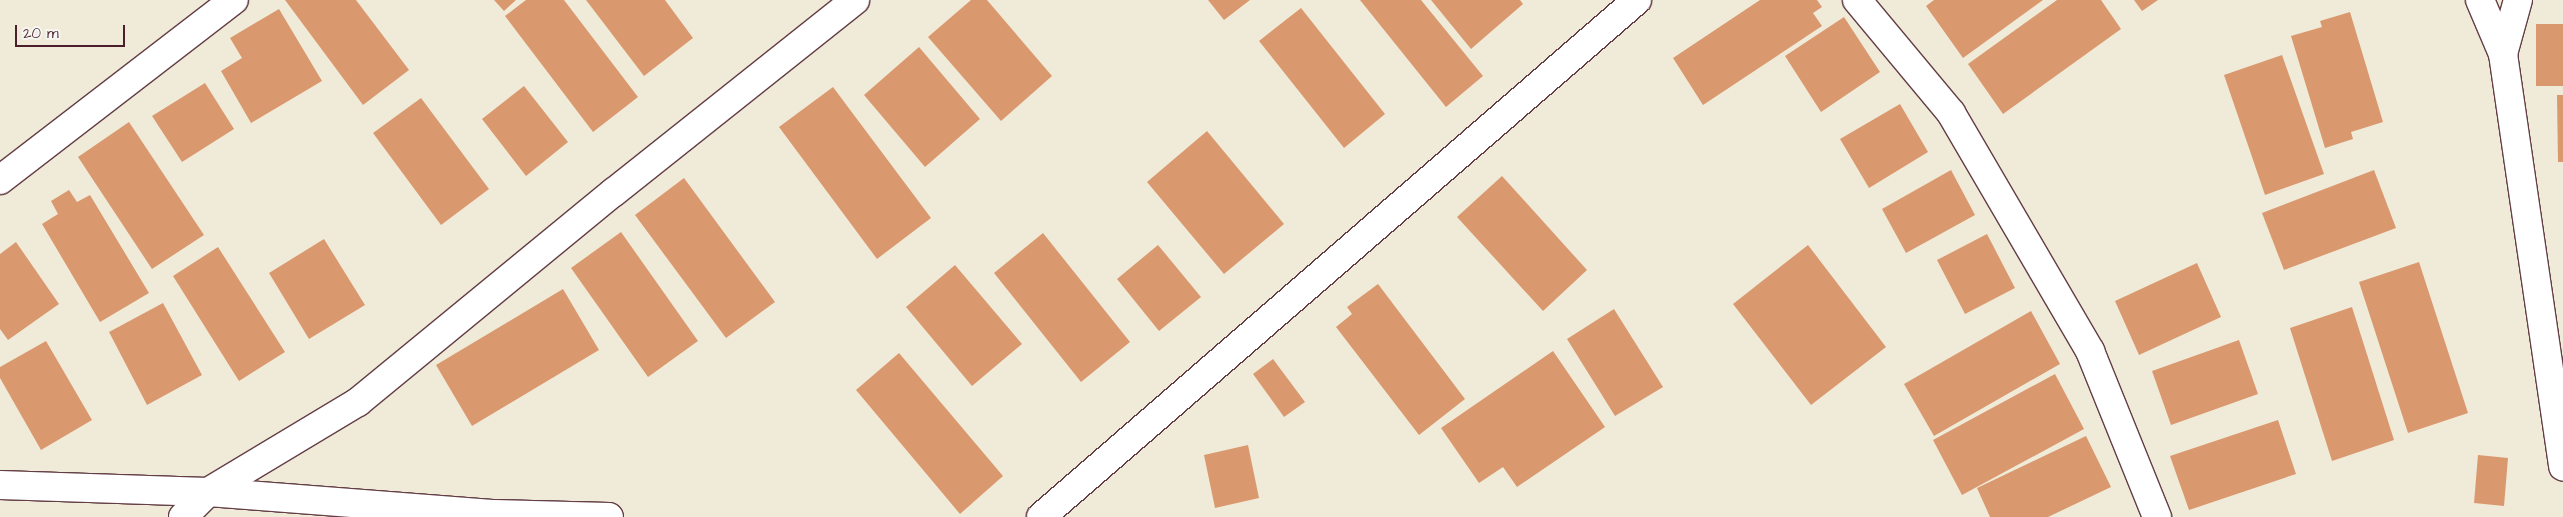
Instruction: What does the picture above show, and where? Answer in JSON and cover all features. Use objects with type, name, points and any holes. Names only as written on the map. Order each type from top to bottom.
[{"type":"street","points":[[0,180],[234,0]]},
{"type":"street","points":[[183,517],[208,492],[358,402],[614,192],[855,0]]},
{"type":"street","points":[[1041,517],[1637,0]]},
{"type":"street","points":[[1857,0],[1951,113],[2090,351],[2157,517]]},
{"type":"street","points":[[2480,0],[2503,54],[2563,468]]},
{"type":"street","points":[[2503,54],[2518,0]]},
{"type":"street","points":[[0,485],[208,492],[492,514],[609,517]]},
{"type":"building","points":[[285,0],[356,0],[409,70],[363,105]]},
{"type":"building","points":[[494,0],[516,0],[504,11]]},
{"type":"building","points":[[526,0],[564,0],[638,97],[593,132],[505,16]]},
{"type":"building","points":[[586,0],[665,0],[693,38],[644,76]]},
{"type":"building","points":[[971,0],[987,0],[1052,76],[1001,121],[928,37]]},
{"type":"building","points":[[1208,0],[1250,0],[1224,20]]},
{"type":"building","points":[[1360,0],[1421,0],[1483,76],[1446,107]]},
{"type":"building","points":[[1431,0],[1520,0],[1523,4],[1471,49]]},
{"type":"building","points":[[1760,0],[1817,0],[1822,7],[1813,13],[1822,26],[1703,105],[1673,58]]},
{"type":"building","points":[[1934,0],[2043,0],[1963,58],[1926,6]]},
{"type":"building","points":[[2057,0],[2101,0],[2121,29],[2003,114],[1968,64]]},
{"type":"building","points":[[2134,0],[2158,0],[2142,11]]},
{"type":"building","points":[[1301,8],[1385,114],[1344,148],[1259,41]]},
{"type":"building","points":[[279,9],[322,81],[251,123],[221,71],[242,58],[230,38]]},
{"type":"building","points":[[2350,12],[2383,122],[2351,132],[2353,139],[2325,148],[2291,36],[2322,27],[2320,21]]},
{"type":"building","points":[[1844,17],[1880,72],[1821,112],[1785,56]]},
{"type":"building","points":[[2536,24],[2563,24],[2563,86],[2536,86]]},
{"type":"building","points":[[919,47],[980,119],[925,167],[864,95]]},
{"type":"building","points":[[2282,55],[2324,174],[2265,195],[2224,75]]},
{"type":"building","points":[[205,83],[234,129],[182,162],[152,116]]},
{"type":"building","points":[[524,86],[568,142],[526,176],[482,119]]},
{"type":"building","points":[[833,87],[931,218],[877,259],[779,127]]},
{"type":"building","points":[[2557,95],[2563,95],[2563,162],[2558,162]]},
{"type":"building","points":[[421,98],[489,189],[441,225],[373,133]]},
{"type":"building","points":[[1900,104],[1928,152],[1869,188],[1840,139]]},
{"type":"building","points":[[129,122],[204,235],[152,269],[78,157]]},
{"type":"building","points":[[1207,131],[1284,224],[1224,274],[1147,182]]},
{"type":"building","points":[[1951,170],[1975,215],[1906,253],[1882,209]]},
{"type":"building","points":[[2374,170],[2396,228],[2284,270],[2262,213]]},
{"type":"building","points":[[1502,176],[1587,270],[1543,311],[1457,217]]},
{"type":"building","points":[[684,178],[775,302],[726,338],[635,215]]},
{"type":"building","points":[[69,190],[77,202],[90,195],[149,293],[100,322],[42,224],[58,214],[51,201]]},
{"type":"building","points":[[621,232],[698,341],[648,377],[571,268]]},
{"type":"building","points":[[1043,233],[1130,342],[1081,382],[994,273]]},
{"type":"building","points":[[1987,234],[2015,288],[1965,314],[1937,260]]},
{"type":"building","points":[[324,239],[365,305],[309,339],[269,273]]},
{"type":"building","points":[[16,242],[59,304],[8,340],[0,329],[0,254]]},
{"type":"building","points":[[1158,245],[1201,297],[1159,331],[1117,279]]},
{"type":"building","points":[[1808,245],[1886,347],[1811,405],[1733,304]]},
{"type":"building","points":[[218,247],[285,352],[239,381],[173,276]]},
{"type":"building","points":[[2419,262],[2468,413],[2408,433],[2359,282]]},
{"type":"building","points":[[2197,263],[2221,317],[2139,355],[2115,301]]},
{"type":"building","points":[[955,265],[1022,344],[972,386],[906,307]]},
{"type":"building","points":[[1378,284],[1465,399],[1419,435],[1336,327],[1352,314],[1347,307]]},
{"type":"building","points":[[563,289],[599,350],[472,426],[436,365]]},
{"type":"building","points":[[163,303],[202,375],[147,405],[109,332]]},
{"type":"building","points":[[2352,307],[2394,440],[2332,461],[2290,328]]},
{"type":"building","points":[[1614,309],[1663,387],[1615,416],[1567,339]]},
{"type":"building","points":[[2031,311],[2060,364],[1934,436],[1904,384]]},
{"type":"building","points":[[2239,340],[2258,394],[2171,425],[2152,371]]},
{"type":"building","points":[[46,341],[92,420],[41,450],[0,378],[0,367]]},
{"type":"building","points":[[1553,351],[1605,427],[1517,487],[1503,467],[1479,483],[1441,428]]},
{"type":"building","points":[[899,353],[1003,476],[960,514],[856,390]]},
{"type":"building","points":[[1273,359],[1305,402],[1284,417],[1253,374]]},
{"type":"building","points":[[2055,374],[2084,429],[1962,495],[1933,440]]},
{"type":"building","points":[[2278,420],[2296,474],[2189,510],[2170,456]]},
{"type":"building","points":[[2086,436],[2111,487],[2048,517],[1990,517],[1977,488]]},
{"type":"building","points":[[1248,445],[1259,498],[1215,508],[1204,455]]},
{"type":"building","points":[[2478,455],[2508,458],[2504,506],[2474,503]]}]
